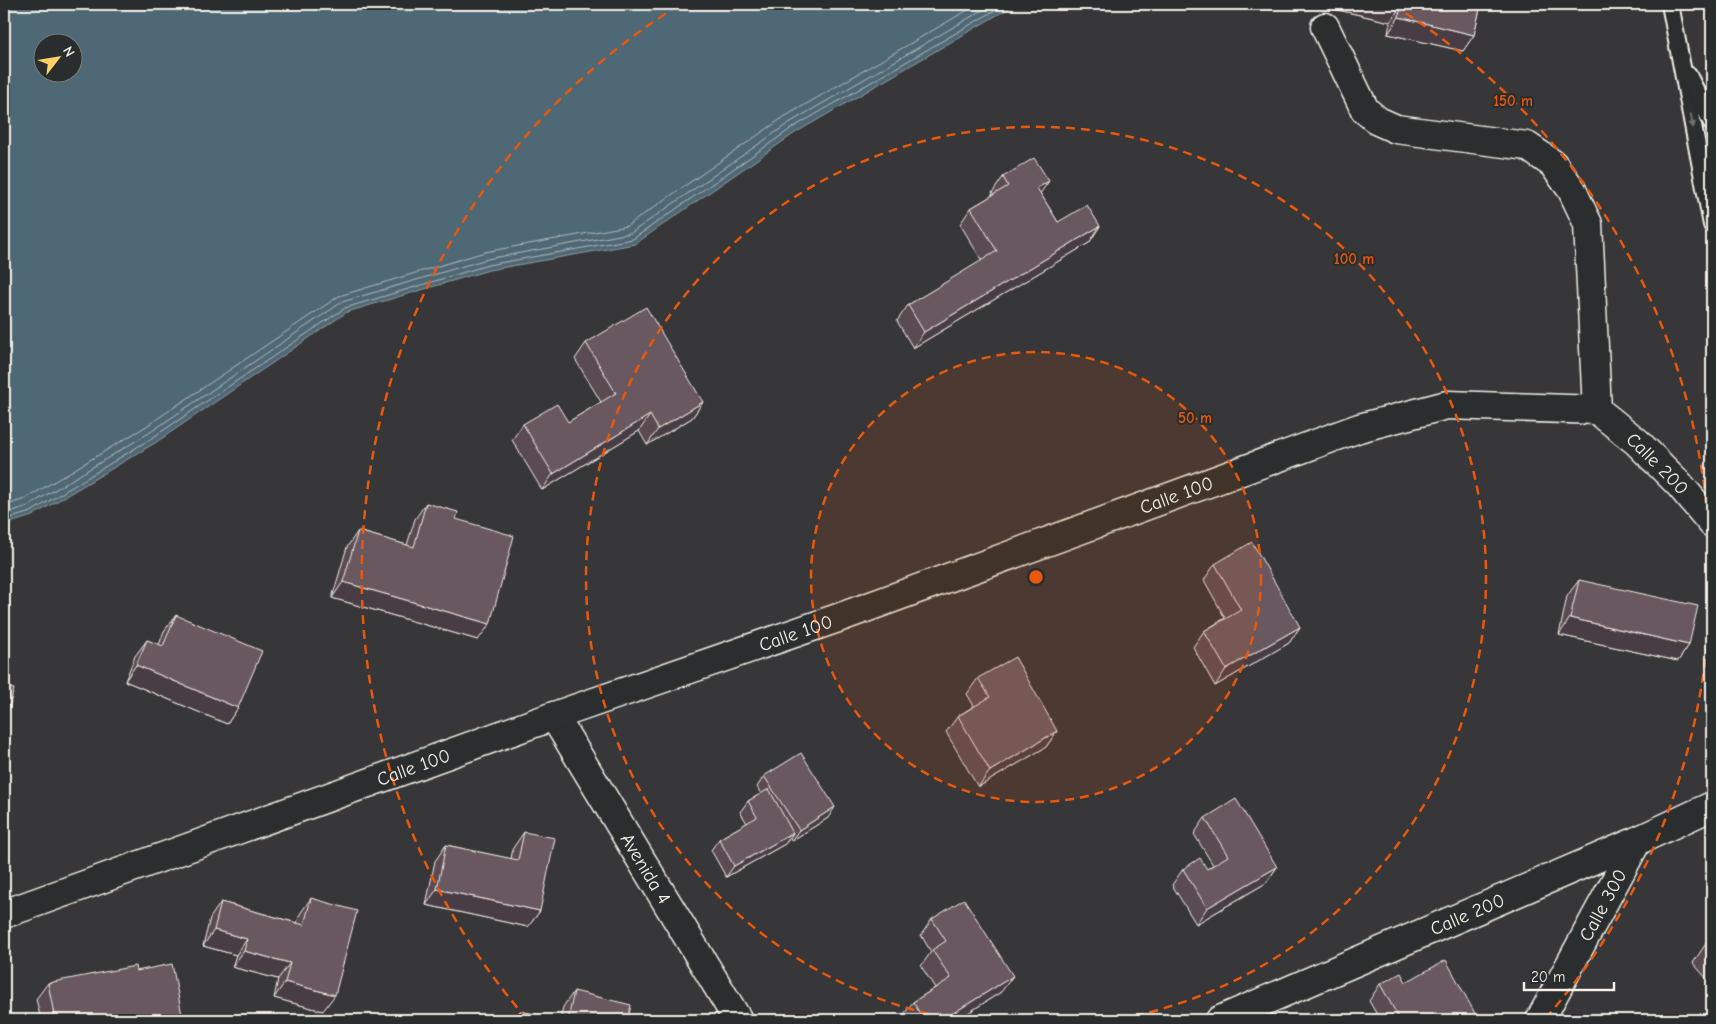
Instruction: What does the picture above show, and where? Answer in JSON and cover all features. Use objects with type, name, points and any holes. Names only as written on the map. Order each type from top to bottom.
[{"type":"street","points":[[1325,27],[1365,110],[1378,121],[1396,129],[1527,146],[1553,164],[1572,190],[1588,224],[1597,410]]},
{"type":"street","name":"Calle 100","points":[[4,914],[554,716],[838,618],[1359,428],[1448,405],[1597,410]]},
{"type":"street","name":"Calle 200","points":[[1597,410],[1637,442],[1679,484],[1712,523]]},
{"type":"street","name":"Avenida 4","points":[[554,716],[738,1020]]},
{"type":"street","name":"Calle 200","points":[[1220,1020],[1712,806]]},
{"type":"street","name":"Calle 300","points":[[1540,1020],[1637,840]]},
{"type":"lane","points":[[1670,4],[1712,225]]},
{"type":"lane","points":[[1679,57],[1712,123]]},
{"type":"water","points":[[4,4],[1016,4],[795,133],[635,244],[489,270],[347,312],[155,443],[32,516],[4,525]]},
{"type":"building","points":[[1393,4],[1481,4],[1474,35],[1399,17],[1401,6]]},
{"type":"building","points":[[1034,158],[1049,181],[1037,188],[1058,222],[1087,205],[1100,226],[924,332],[908,305],[997,251],[971,208],[1008,186],[1003,177]]},
{"type":"building","points":[[646,307],[703,402],[658,429],[650,415],[553,474],[523,424],[557,404],[568,422],[616,393],[586,343]]},
{"type":"building","points":[[426,503],[458,512],[456,519],[514,536],[490,624],[343,582],[358,531],[414,547]]},
{"type":"building","points":[[1252,542],[1300,627],[1226,669],[1204,631],[1241,610],[1215,564]]},
{"type":"building","points":[[1579,580],[1698,606],[1689,645],[1570,618]]},
{"type":"building","points":[[176,615],[262,651],[238,708],[136,665],[147,640],[163,646]]},
{"type":"building","points":[[1015,657],[1057,731],[990,771],[958,716],[990,697],[978,678]]},
{"type":"building","points":[[4,686],[14,689],[4,725]]},
{"type":"building","points":[[801,753],[835,807],[799,830],[764,776]]},
{"type":"building","points":[[769,789],[793,833],[734,866],[719,839],[757,817],[748,801]]},
{"type":"building","points":[[1236,799],[1277,867],[1207,908],[1183,869],[1200,858],[1207,869],[1228,856],[1205,818]]},
{"type":"building","points":[[524,832],[555,838],[540,911],[437,889],[446,845],[518,860]]},
{"type":"building","points":[[311,898],[357,911],[335,995],[285,982],[290,963],[244,951],[247,939],[214,930],[221,902],[304,925]]},
{"type":"building","points":[[964,899],[1013,976],[942,1020],[924,1020],[913,1002],[951,978],[932,950],[946,941],[932,919]]},
{"type":"building","points":[[1712,938],[1712,948],[1707,942]]},
{"type":"building","points":[[1446,960],[1478,1019],[1400,1020],[1380,984],[1401,973],[1406,982]]},
{"type":"building","points":[[172,964],[183,1020],[55,1020],[48,983],[135,966],[136,971]]},
{"type":"building","points":[[574,991],[631,1005],[628,1020],[568,1020]]},
{"type":"building","points":[[520,1011],[562,1020],[518,1020]]}]
